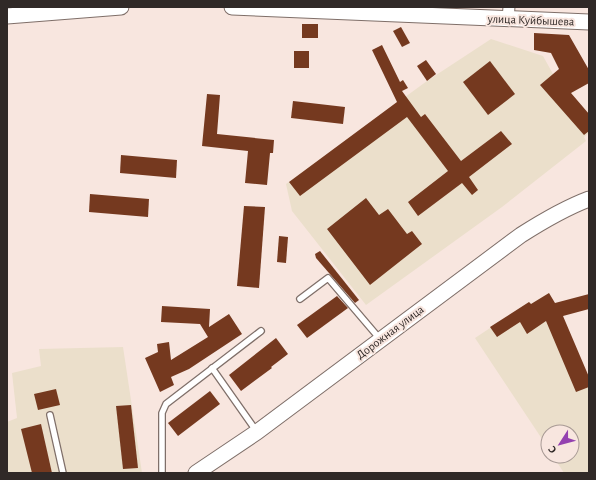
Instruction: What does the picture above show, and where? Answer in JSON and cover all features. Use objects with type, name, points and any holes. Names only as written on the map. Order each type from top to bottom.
[{"type":"street","points":[[7,16],[72,8],[121,7]]},
{"type":"street","name":"улица Куйбышева","points":[[232,7],[509,13],[589,22]]},
{"type":"street","name":"Дорожная улица","points":[[196,473],[257,432],[521,235],[572,205],[589,199]]},
{"type":"lane","points":[[300,299],[328,278],[381,339]]},
{"type":"lane","points":[[162,473],[162,409],[166,404],[261,331]]},
{"type":"lane","points":[[212,368],[257,432]]},
{"type":"lane","points":[[50,414],[63,473]]},
{"type":"shaded area","points":[[491,39],[543,56],[553,74],[589,114],[589,133],[584,137],[586,141],[502,207],[366,305],[292,211],[286,184],[427,81]]},
{"type":"shaded area","points":[[549,293],[589,377],[589,473],[564,473],[558,464],[580,464],[580,424],[540,424],[540,436],[475,338],[529,302],[531,304]]},
{"type":"shaded area","points":[[123,347],[142,473],[7,473],[7,422],[17,418],[12,373],[41,366],[39,349]]},
{"type":"building","points":[[302,24],[318,24],[318,38],[302,38]]},
{"type":"building","points":[[401,27],[410,43],[402,47],[393,31]]},
{"type":"building","points":[[534,33],[569,35],[589,70],[589,83],[571,93],[589,114],[589,131],[584,135],[540,85],[559,69],[551,53],[534,50]]},
{"type":"building","points":[[382,45],[400,82],[403,80],[408,88],[402,91],[421,117],[425,114],[461,161],[501,131],[512,144],[469,177],[478,190],[472,195],[462,183],[418,216],[408,202],[448,171],[407,117],[300,196],[289,182],[397,102],[372,50]]},
{"type":"building","points":[[294,51],[309,51],[309,68],[294,68]]},
{"type":"building","points":[[426,60],[436,74],[427,81],[417,66]]},
{"type":"building","points":[[490,61],[515,94],[488,115],[463,82]]},
{"type":"building","points":[[207,94],[220,95],[217,134],[274,140],[273,153],[270,153],[267,185],[245,183],[248,151],[202,146]]},
{"type":"building","points":[[293,101],[345,107],[343,124],[291,118]]},
{"type":"building","points":[[121,155],[177,160],[176,178],[120,173]]},
{"type":"building","points":[[90,194],[149,199],[148,217],[89,212]]},
{"type":"building","points":[[366,198],[379,215],[388,209],[407,234],[412,231],[422,244],[370,285],[327,229]]},
{"type":"building","points":[[244,206],[265,207],[259,288],[237,286]]},
{"type":"building","points":[[279,236],[288,237],[286,263],[277,262]]},
{"type":"building","points":[[320,251],[359,300],[355,303],[316,258],[315,254]]},
{"type":"building","points":[[549,293],[555,303],[589,294],[589,309],[563,316],[589,377],[589,387],[576,392],[546,321],[527,334],[520,322],[497,337],[490,327],[529,302],[531,304]]},
{"type":"building","points":[[337,296],[348,308],[307,338],[297,325]]},
{"type":"building","points":[[162,306],[210,309],[209,327],[229,314],[242,334],[189,369],[171,377],[174,385],[160,392],[145,358],[158,352],[157,344],[169,342],[171,360],[208,337],[200,324],[161,322]]},
{"type":"building","points":[[276,338],[288,354],[241,391],[229,375]]},
{"type":"building","points":[[56,389],[60,405],[38,410],[34,394]]},
{"type":"building","points":[[210,391],[220,404],[178,436],[168,423]]},
{"type":"building","points":[[131,405],[138,468],[123,469],[116,406]]},
{"type":"building","points":[[41,424],[52,473],[32,473],[21,429]]}]
